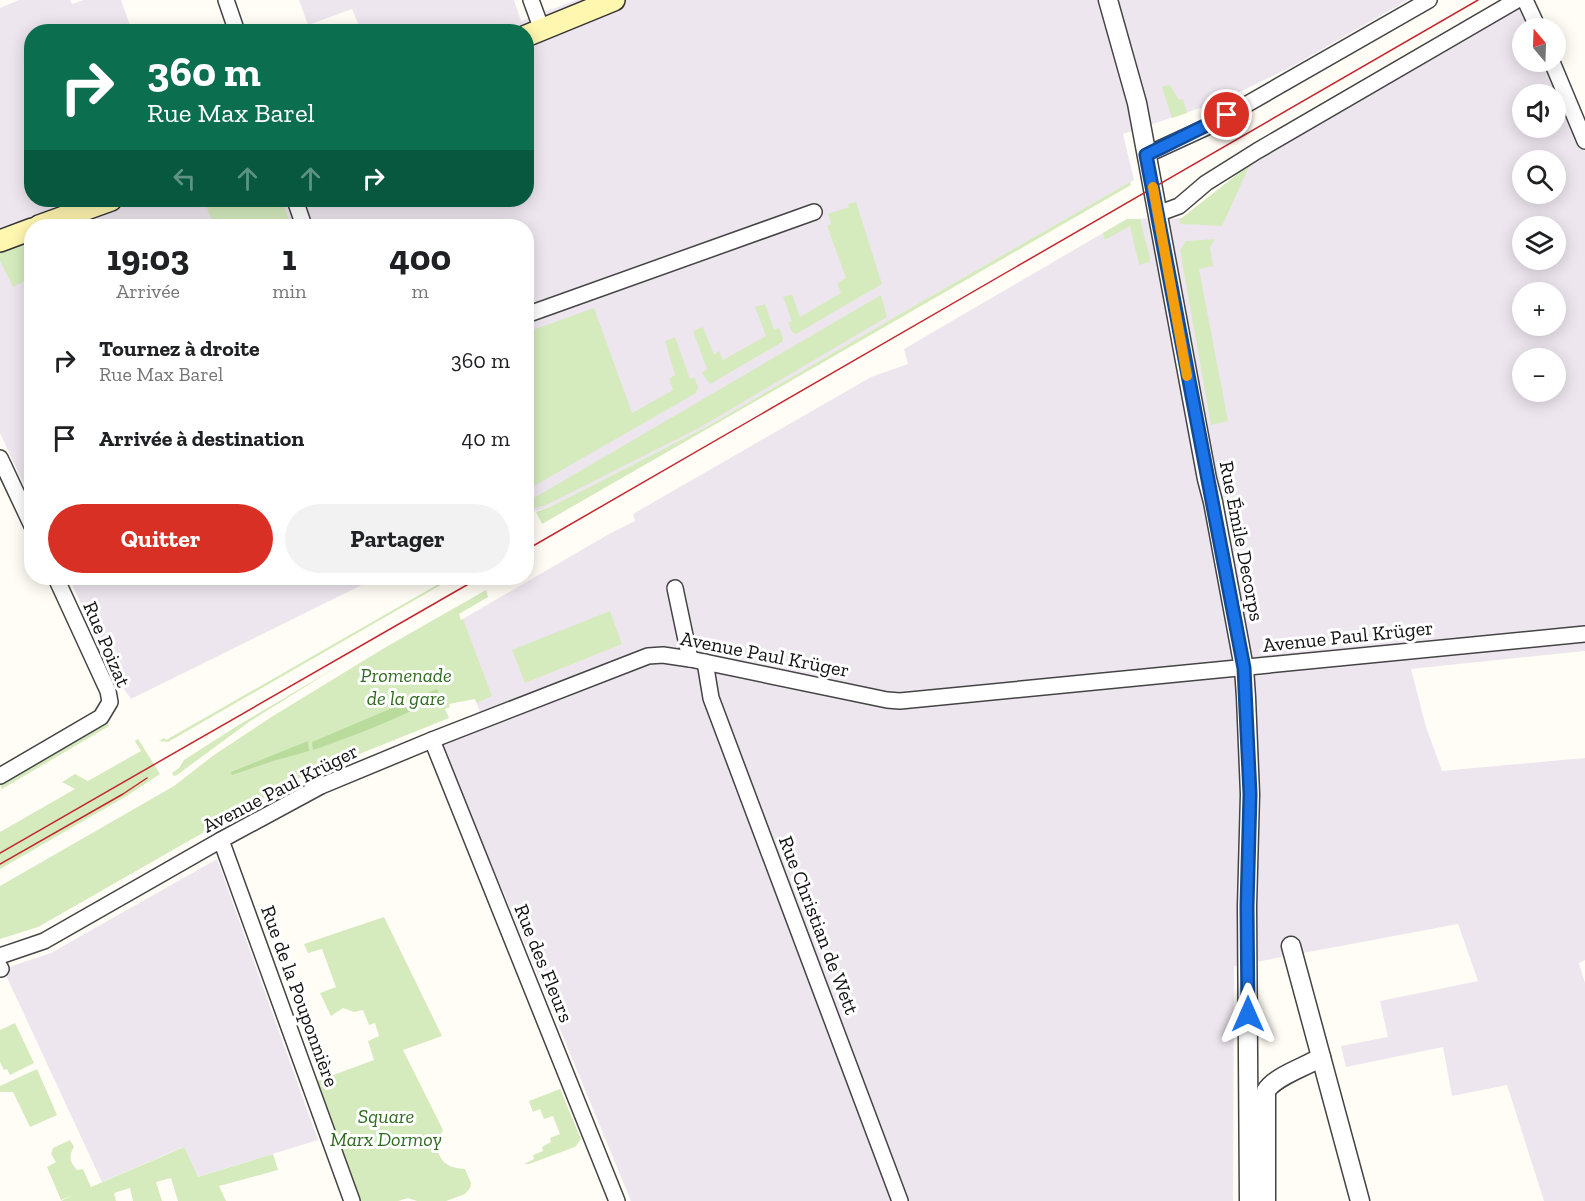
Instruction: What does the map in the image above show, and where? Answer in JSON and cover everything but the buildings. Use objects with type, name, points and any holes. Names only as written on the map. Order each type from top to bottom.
[{"type":"main road","points":[[534,33],[614,0]]},
{"type":"main road","points":[[58,219],[92,207]]},
{"type":"main road","points":[[0,241],[24,232]]},
{"type":"street","points":[[226,0],[234,24]]},
{"type":"street","points":[[531,0],[533,24]]},
{"type":"street","name":"Rue Émile Decorps","points":[[1108,0],[1137,103],[1244,668],[1250,794],[1247,906],[1257,1101],[1266,1201]]},
{"type":"street","points":[[1146,155],[1207,127],[1429,0]]},
{"type":"street","points":[[1157,214],[1179,206],[1206,183],[1257,151],[1517,0]]},
{"type":"street","points":[[1525,0],[1533,18]]},
{"type":"street","points":[[1556,72],[1585,141]]},
{"type":"street","points":[[534,312],[814,212]]},
{"type":"street","points":[[0,458],[24,509]]},
{"type":"street","name":"Rue Poizat","points":[[0,776],[101,717],[110,702],[105,684],[59,585]]},
{"type":"street","name":"Rue Christian de Wett","points":[[675,588],[697,660],[900,1201]]},
{"type":"street","name":"Avenue Paul Krüger","points":[[0,964],[44,942],[221,840],[321,786],[432,740],[648,657],[663,655],[697,660],[900,701],[1585,634]]},
{"type":"street","name":"Rue des Fleurs","points":[[432,740],[617,1201]]},
{"type":"street","name":"Rue de la Pouponnière","points":[[221,840],[352,1201]]},
{"type":"street","points":[[1291,946],[1360,1201]]},
{"type":"street","points":[[1257,1101],[1269,1086],[1321,1057]]},
{"type":"street","points":[[1280,1079],[1314,1073],[1326,1076]]},
{"type":"street","name":"Rue Émile Decorps","points":[[1249,1201],[1257,1101]]},
{"type":"shaded area","points":[[19,0],[70,0],[72,4],[84,0],[121,0],[130,24],[24,24],[24,207],[534,207],[534,24],[358,24],[352,9],[308,24],[299,0],[514,0],[521,21],[576,0],[1408,0],[1293,66],[1221,101],[1123,134],[1134,180],[706,427],[552,506],[534,512],[534,219],[24,219],[24,485],[0,433],[0,8]]},
{"type":"shaded area","points":[[1525,4],[1531,18],[1512,18],[1512,72],[1552,72],[1557,84],[1512,84],[1512,138],[1566,138],[1566,106],[1585,152],[1585,651],[1411,669],[1426,727],[1442,771],[1585,758],[1585,960],[1579,963],[1585,983],[1585,1201],[1544,1201],[1507,1085],[1452,1096],[1443,1047],[1346,1067],[1341,1046],[1388,1037],[1380,1001],[1478,981],[1458,924],[1234,966],[1233,1201],[631,1201],[503,891],[440,748],[480,713],[449,627],[521,585],[534,585],[534,578],[635,521],[633,514],[871,377],[908,364],[904,349],[1127,219],[1183,218],[1258,158]]},
{"type":"shaded area","points":[[72,585],[362,585],[131,699],[117,679]]},
{"type":"shaded area","points":[[217,859],[318,1140],[198,1177],[183,1147],[102,1182],[3,969],[51,953]]},
{"type":"green space","points":[[1170,85],[1179,100],[1183,99],[1187,113],[1172,118],[1162,87]]},
{"type":"green space","points":[[1258,158],[1248,169],[1222,226],[1181,224],[1179,220]]},
{"type":"green space","points":[[1130,182],[1131,185],[542,524],[536,512],[706,427]]},
{"type":"green space","points":[[856,202],[882,284],[796,334],[792,332],[788,323],[792,321],[783,297],[792,294],[800,317],[841,293],[837,283],[846,278],[827,226],[831,224],[828,214],[849,207],[848,204]]},
{"type":"green space","points":[[207,207],[284,207],[289,219],[211,219]]},
{"type":"green space","points":[[1127,219],[1140,219],[1149,262],[1139,265],[1130,226],[1105,240],[1103,233]]},
{"type":"green space","points":[[1215,239],[1210,247],[1213,266],[1199,269],[1228,421],[1211,425],[1180,250],[1186,241]]},
{"type":"green space","points":[[24,242],[24,282],[13,287],[0,261],[0,252]]},
{"type":"green space","points":[[881,295],[887,317],[699,428],[546,505],[534,508],[534,498]]},
{"type":"green space","points":[[765,304],[774,330],[779,328],[783,338],[782,342],[710,384],[702,373],[707,369],[693,331],[703,327],[714,355],[719,351],[723,360],[766,336],[755,307]]},
{"type":"green space","points":[[594,308],[632,413],[673,390],[669,379],[675,375],[665,341],[675,337],[690,379],[694,377],[698,387],[696,393],[534,486],[534,329]]},
{"type":"green space","points":[[437,585],[441,585],[168,742],[159,741],[164,738],[166,740]]},
{"type":"green space","name":"Promenade de la gare","points":[[486,590],[488,597],[459,614],[461,620],[463,619],[492,696],[477,703],[475,699],[449,704],[450,707],[445,709],[449,718],[297,779],[38,927],[0,939],[0,886],[174,786],[214,755],[273,716],[386,647]]},
{"type":"green space","points":[[610,611],[622,644],[525,683],[512,650]]},
{"type":"green space","points":[[340,665],[249,722],[177,775],[174,776],[172,773],[184,760]]},
{"type":"green space","points":[[437,689],[440,697],[425,705],[378,726],[313,750],[312,742]]},
{"type":"green space","points":[[108,723],[109,726],[2,789],[0,784]]},
{"type":"green space","points":[[138,739],[160,774],[125,797],[0,869],[0,832],[75,789],[62,782],[75,774],[88,781],[141,751],[135,741]]},
{"type":"green space","points":[[308,741],[309,751],[232,775],[231,772]]},
{"type":"green space","name":"Square Marx Dormoy","points":[[384,917],[442,1036],[403,1050],[443,1130],[436,1143],[441,1159],[448,1165],[465,1169],[471,1183],[465,1194],[446,1201],[417,1201],[408,1198],[398,1201],[361,1201],[317,1081],[374,1060],[368,1041],[379,1036],[375,1023],[369,1025],[363,1010],[354,1012],[343,1008],[331,1016],[320,993],[336,987],[322,949],[308,953],[304,944]]},
{"type":"green space","points":[[15,1023],[34,1063],[10,1075],[0,1062],[0,1030]]},
{"type":"green space","points":[[37,1069],[57,1115],[30,1127],[13,1092],[0,1092],[0,1086]]},
{"type":"green space","points":[[560,1089],[581,1139],[575,1147],[524,1164],[534,1159],[533,1155],[543,1151],[542,1147],[551,1142],[550,1138],[560,1134],[553,1116],[544,1119],[540,1109],[533,1112],[529,1101]]},
{"type":"green space","points":[[70,1140],[74,1147],[70,1156],[71,1162],[77,1170],[83,1169],[91,1187],[184,1147],[198,1177],[273,1154],[278,1170],[219,1186],[226,1201],[178,1201],[171,1178],[156,1182],[162,1201],[133,1201],[130,1188],[114,1193],[116,1201],[61,1201],[73,1195],[61,1200],[47,1167],[56,1162],[51,1154],[53,1148]]},
{"type":"tram line","points":[[534,545],[1478,0]]},
{"type":"tram line","points":[[0,853],[467,585]]},
{"type":"tram line","points":[[0,864],[147,778]]},
{"type":"slow traffic","points":[[1153,187],[1187,376]]},
{"type":"route","points":[[1227,115],[1207,127],[1146,155],[1244,668],[1250,794],[1247,906],[1248,1014]]}]
